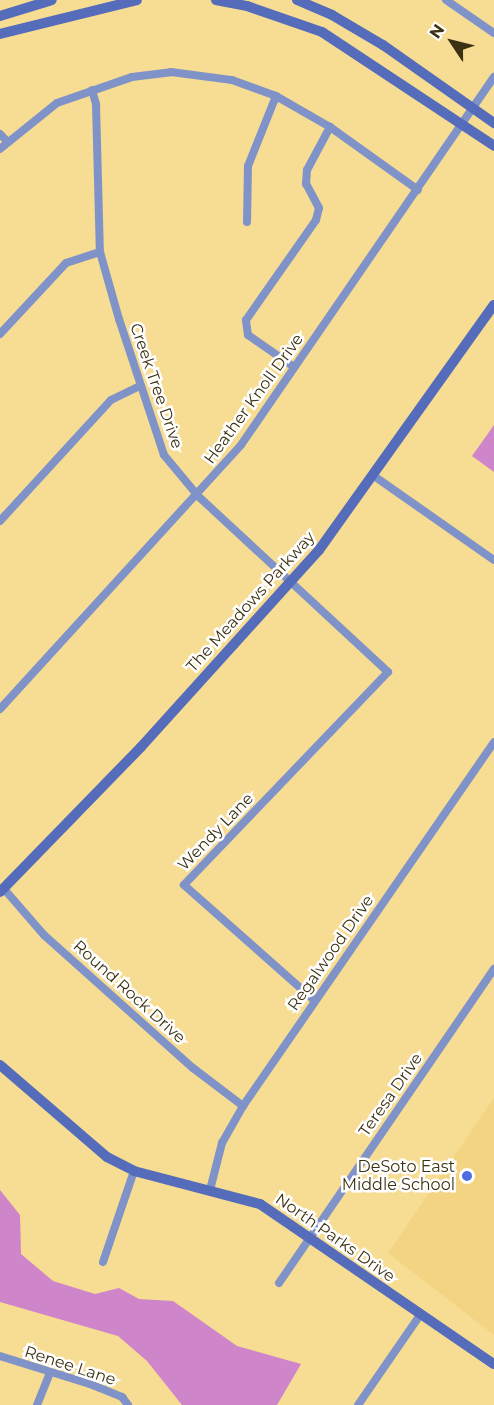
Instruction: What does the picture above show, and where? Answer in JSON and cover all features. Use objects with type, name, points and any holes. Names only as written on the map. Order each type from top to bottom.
[{"type":"street","points":[[0,16],[52,0]]},
{"type":"street","points":[[0,34],[137,0]]},
{"type":"street","points":[[216,0],[247,6],[322,32],[494,147]]},
{"type":"street","points":[[297,0],[332,15],[382,45],[494,123]]},
{"type":"street","points":[[447,0],[494,33]]},
{"type":"street","points":[[0,149],[7,141],[57,103],[132,77],[171,72],[232,80],[276,96],[330,127],[418,190]]},
{"type":"street","name":"Heather Knoll Drive","points":[[0,709],[198,496],[241,445],[494,77]]},
{"type":"street","name":"Creek Tree Drive","points":[[92,90],[96,104],[100,252],[140,386],[164,455],[198,496],[387,672]]},
{"type":"street","points":[[247,222],[248,166],[276,96]]},
{"type":"street","points":[[294,367],[248,335],[246,320],[316,220],[319,208],[306,183],[307,171],[330,127]]},
{"type":"street","points":[[0,134],[7,141]]},
{"type":"street","points":[[0,334],[66,263],[100,252]]},
{"type":"street","name":"The Meadows Parkway","points":[[3,891],[291,582],[374,476],[494,305]]},
{"type":"street","points":[[0,521],[111,400],[140,386]]},
{"type":"street","points":[[374,476],[494,560]]},
{"type":"street","name":"Wendy Lane","points":[[315,1001],[184,885],[387,672]]},
{"type":"street","name":"Regalwood Drive","points":[[210,1190],[222,1143],[243,1106],[494,742]]},
{"type":"street","name":"Round Rock Drive","points":[[3,891],[44,935],[193,1068],[243,1106]]},
{"type":"street","name":"Teresa Drive","points":[[279,1283],[494,969]]},
{"type":"street","name":"North Parks Drive","points":[[0,1065],[107,1157],[134,1171],[260,1204],[310,1236],[420,1315],[494,1364]]},
{"type":"street","points":[[103,1262],[134,1171]]},
{"type":"street","points":[[358,1405],[420,1315]]},
{"type":"street","name":"Renee Lane","points":[[0,1356],[111,1393],[128,1405]]},
{"type":"street","points":[[37,1405],[50,1372]]},
{"type":"shaded area","points":[[494,425],[494,472],[472,456]]},
{"type":"shaded area","name":"DeSoto East Middle School","points":[[494,1098],[494,1335],[388,1253]]},
{"type":"shaded area","points":[[0,1190],[20,1215],[21,1254],[53,1281],[95,1294],[119,1288],[139,1299],[173,1301],[237,1346],[301,1364],[277,1405],[182,1405],[147,1361],[118,1336],[0,1302]]},
{"type":"place","name":"DeSoto East Middle School","points":[[467,1176]]}]
